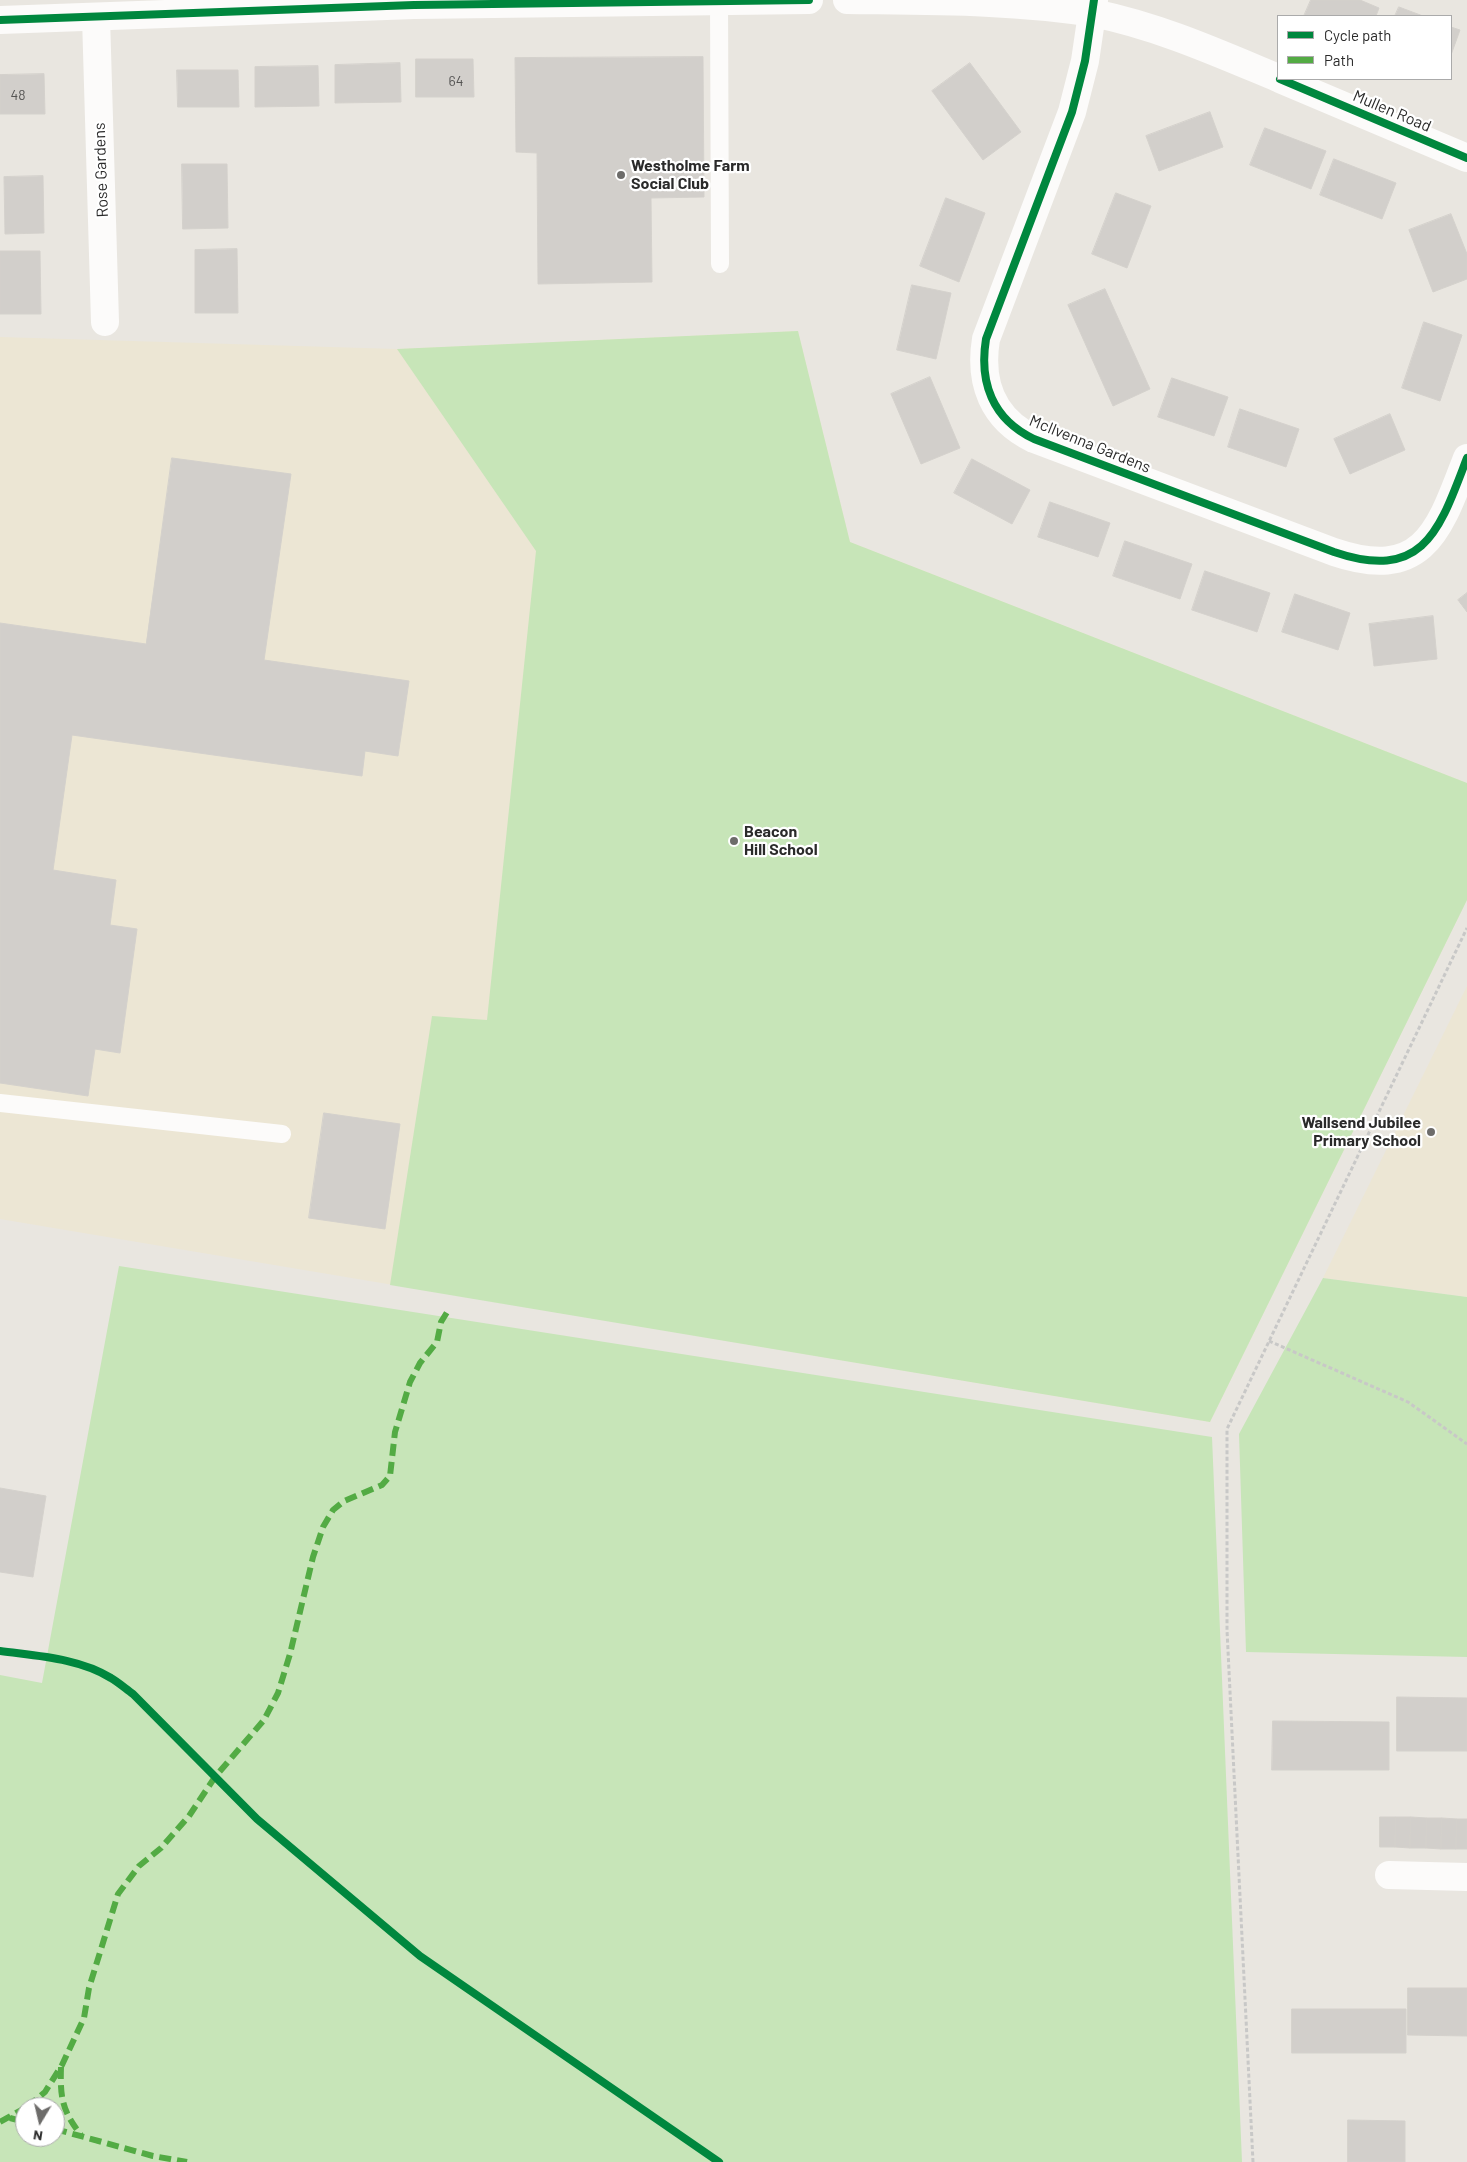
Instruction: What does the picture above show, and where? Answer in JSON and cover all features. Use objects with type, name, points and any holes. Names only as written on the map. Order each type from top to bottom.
[{"type":"street","points":[[0,20],[40,9],[96,17],[414,2],[809,0]]},
{"type":"street","name":"Mullen Road","points":[[847,0],[982,2],[1093,7],[1184,39],[1277,77]]},
{"type":"street","name":"McIlvenna Gardens","points":[[1093,7],[1085,61],[1072,112],[986,339],[983,354],[987,382],[992,401],[1002,416],[1021,433],[1034,439],[1356,560],[1376,562],[1393,560],[1408,554],[1421,547],[1435,534],[1467,458]]},
{"type":"street","name":"Rose Gardens","points":[[96,17],[105,322]]},
{"type":"street","name":"Mullen Road","points":[[1284,80],[1467,158]]},
{"type":"street","points":[[1389,1875],[1467,1877]]},
{"type":"lane","points":[[719,0],[720,264]]},
{"type":"lane","points":[[0,1103],[282,1134]]},
{"type":"path","points":[[1253,2162],[1227,1630],[1227,1429],[1467,928]]},
{"type":"path","points":[[1269,1340],[1408,1402],[1467,1444]]},
{"type":"shaded area","name":"Beacon Hill School","points":[[798,331],[850,542],[1467,783],[1467,900],[1210,1422],[0,1219],[0,337],[397,349]]},
{"type":"shaded area","name":"Wallsend Jubilee Primary School","points":[[1467,986],[1467,1297],[1323,1278]]},
{"type":"green space","name":"Beacon Hill School","points":[[798,331],[850,542],[1467,783],[1467,900],[1210,1422],[390,1285],[432,1016],[487,1020],[536,551],[397,349]]},
{"type":"green space","points":[[119,1266],[1212,1437],[1242,2162],[0,2162],[0,1675],[42,1683]]},
{"type":"green space","points":[[1323,1278],[1467,1297],[1467,1657],[1246,1652],[1239,1434]]},
{"type":"building","points":[[1311,0],[1360,0],[1379,8],[1376,15],[1304,15]]},
{"type":"building","points":[[1399,7],[1420,15],[1395,15]]},
{"type":"building","points":[[1452,27],[1460,30],[1452,52]]},
{"type":"building","name":"Westholme Farm Social Club","points":[[703,57],[704,197],[651,198],[652,282],[538,284],[537,153],[516,152],[515,58]]},
{"type":"building","points":[[416,59],[473,59],[474,97],[416,97]]},
{"type":"building","points":[[400,63],[401,102],[335,103],[335,65]]},
{"type":"building","points":[[970,63],[1021,132],[983,160],[932,91]]},
{"type":"building","points":[[318,66],[319,106],[255,107],[255,67]]},
{"type":"building","points":[[177,70],[238,70],[239,107],[178,107]]},
{"type":"building","points":[[44,74],[45,114],[0,114],[0,75]]},
{"type":"building","points":[[1210,112],[1223,147],[1159,171],[1146,136]]},
{"type":"building","points":[[1265,128],[1326,151],[1311,189],[1250,165]]},
{"type":"building","points":[[1334,159],[1396,183],[1382,219],[1320,195]]},
{"type":"building","points":[[182,164],[227,164],[228,228],[183,229]]},
{"type":"building","points":[[43,176],[44,233],[5,234],[4,177]]},
{"type":"building","points":[[1116,193],[1151,206],[1127,268],[1092,254]]},
{"type":"building","points":[[946,198],[985,213],[959,282],[920,266]]},
{"type":"building","points":[[1451,214],[1467,254],[1467,279],[1433,292],[1409,230]]},
{"type":"building","points":[[237,249],[238,313],[195,313],[195,250]]},
{"type":"building","points":[[0,251],[40,251],[41,314],[0,314]]},
{"type":"building","points":[[912,285],[951,293],[936,359],[897,350]]},
{"type":"building","points":[[1105,289],[1150,389],[1113,406],[1068,305]]},
{"type":"building","points":[[1424,322],[1462,335],[1440,401],[1402,388]]},
{"type":"building","points":[[930,377],[960,448],[921,464],[891,394]]},
{"type":"building","points":[[1172,378],[1228,397],[1214,436],[1158,417]]},
{"type":"building","points":[[1240,409],[1299,429],[1286,467],[1228,447]]},
{"type":"building","points":[[1390,414],[1405,450],[1350,474],[1334,439]]},
{"type":"building","points":[[172,458],[291,474],[264,660],[409,681],[398,756],[365,751],[362,776],[72,735],[53,870],[116,880],[110,925],[137,929],[120,1053],[95,1049],[88,1096],[0,1083],[0,623],[146,644]]},
{"type":"building","points":[[972,459],[1030,490],[1012,524],[954,493]]},
{"type":"building","points":[[1050,502],[1110,523],[1098,557],[1038,537]]},
{"type":"building","points":[[1125,541],[1192,564],[1180,599],[1113,576]]},
{"type":"building","points":[[1205,571],[1270,593],[1257,632],[1192,610]]},
{"type":"building","points":[[1467,593],[1467,612],[1458,600]]},
{"type":"building","points":[[1295,594],[1350,613],[1338,650],[1282,632]]},
{"type":"building","points":[[1433,616],[1437,659],[1374,666],[1369,624]]},
{"type":"building","points":[[324,1113],[400,1124],[385,1229],[309,1218]]},
{"type":"building","points":[[0,1488],[46,1496],[33,1577],[0,1572]]},
{"type":"building","points":[[1397,1697],[1467,1698],[1467,1751],[1397,1751]]},
{"type":"building","points":[[1273,1721],[1389,1722],[1389,1770],[1272,1770]]},
{"type":"building","points":[[1380,1817],[1396,1817],[1395,1847],[1380,1847]]},
{"type":"building","points":[[1396,1817],[1411,1817],[1410,1848],[1395,1847]]},
{"type":"building","points":[[1411,1817],[1427,1818],[1426,1848],[1410,1848]]},
{"type":"building","points":[[1427,1818],[1442,1818],[1441,1849],[1426,1848]]},
{"type":"building","points":[[1442,1818],[1457,1819],[1456,1849],[1441,1849]]},
{"type":"building","points":[[1457,1819],[1467,1819],[1467,1849],[1456,1849]]},
{"type":"building","points":[[1408,1988],[1467,1988],[1467,2036],[1408,2035]]},
{"type":"building","points":[[1292,2009],[1406,2009],[1406,2053],[1292,2053]]},
{"type":"building","points":[[1348,2120],[1405,2121],[1405,2162],[1348,2162]]},
{"type":"marked path","points":[[39,2097],[45,2092],[62,2065],[84,2018],[89,1988],[118,1894],[139,1866],[161,1848],[189,1816],[215,1777],[264,1720],[278,1693],[290,1654],[313,1557],[323,1527],[333,1510],[344,1501],[382,1485],[390,1476],[395,1432],[410,1382],[420,1363],[437,1342],[441,1322],[449,1309]]},
{"type":"marked path","points":[[61,2067],[61,2087],[66,2111],[81,2135]]},
{"type":"marked path","points":[[0,2122],[15,2114]]},
{"type":"marked path","points":[[10,2118],[15,2119]]},
{"type":"marked path","points":[[65,2132],[153,2156],[187,2162]]},
{"type":"cycle path","points":[[0,20],[414,5],[809,0]]},
{"type":"cycle path","points":[[1094,0],[1085,61],[1072,112],[986,339],[984,355],[987,384],[999,410],[1020,431],[1034,439],[1334,552],[1365,560],[1389,560],[1409,554],[1424,543],[1437,527],[1448,507],[1467,458]]},
{"type":"cycle path","points":[[1282,80],[1467,158]]},
{"type":"cycle path","points":[[0,1651],[43,1656],[71,1662],[99,1671],[116,1681],[133,1694],[257,1819],[420,1956],[719,2162]]},
{"type":"place","name":"Westholme Farm Social Club","points":[[621,175]]},
{"type":"place","name":"Beacon Hill School","points":[[734,841]]},
{"type":"place","name":"Wallsend Jubilee Primary School","points":[[1431,1132]]}]
